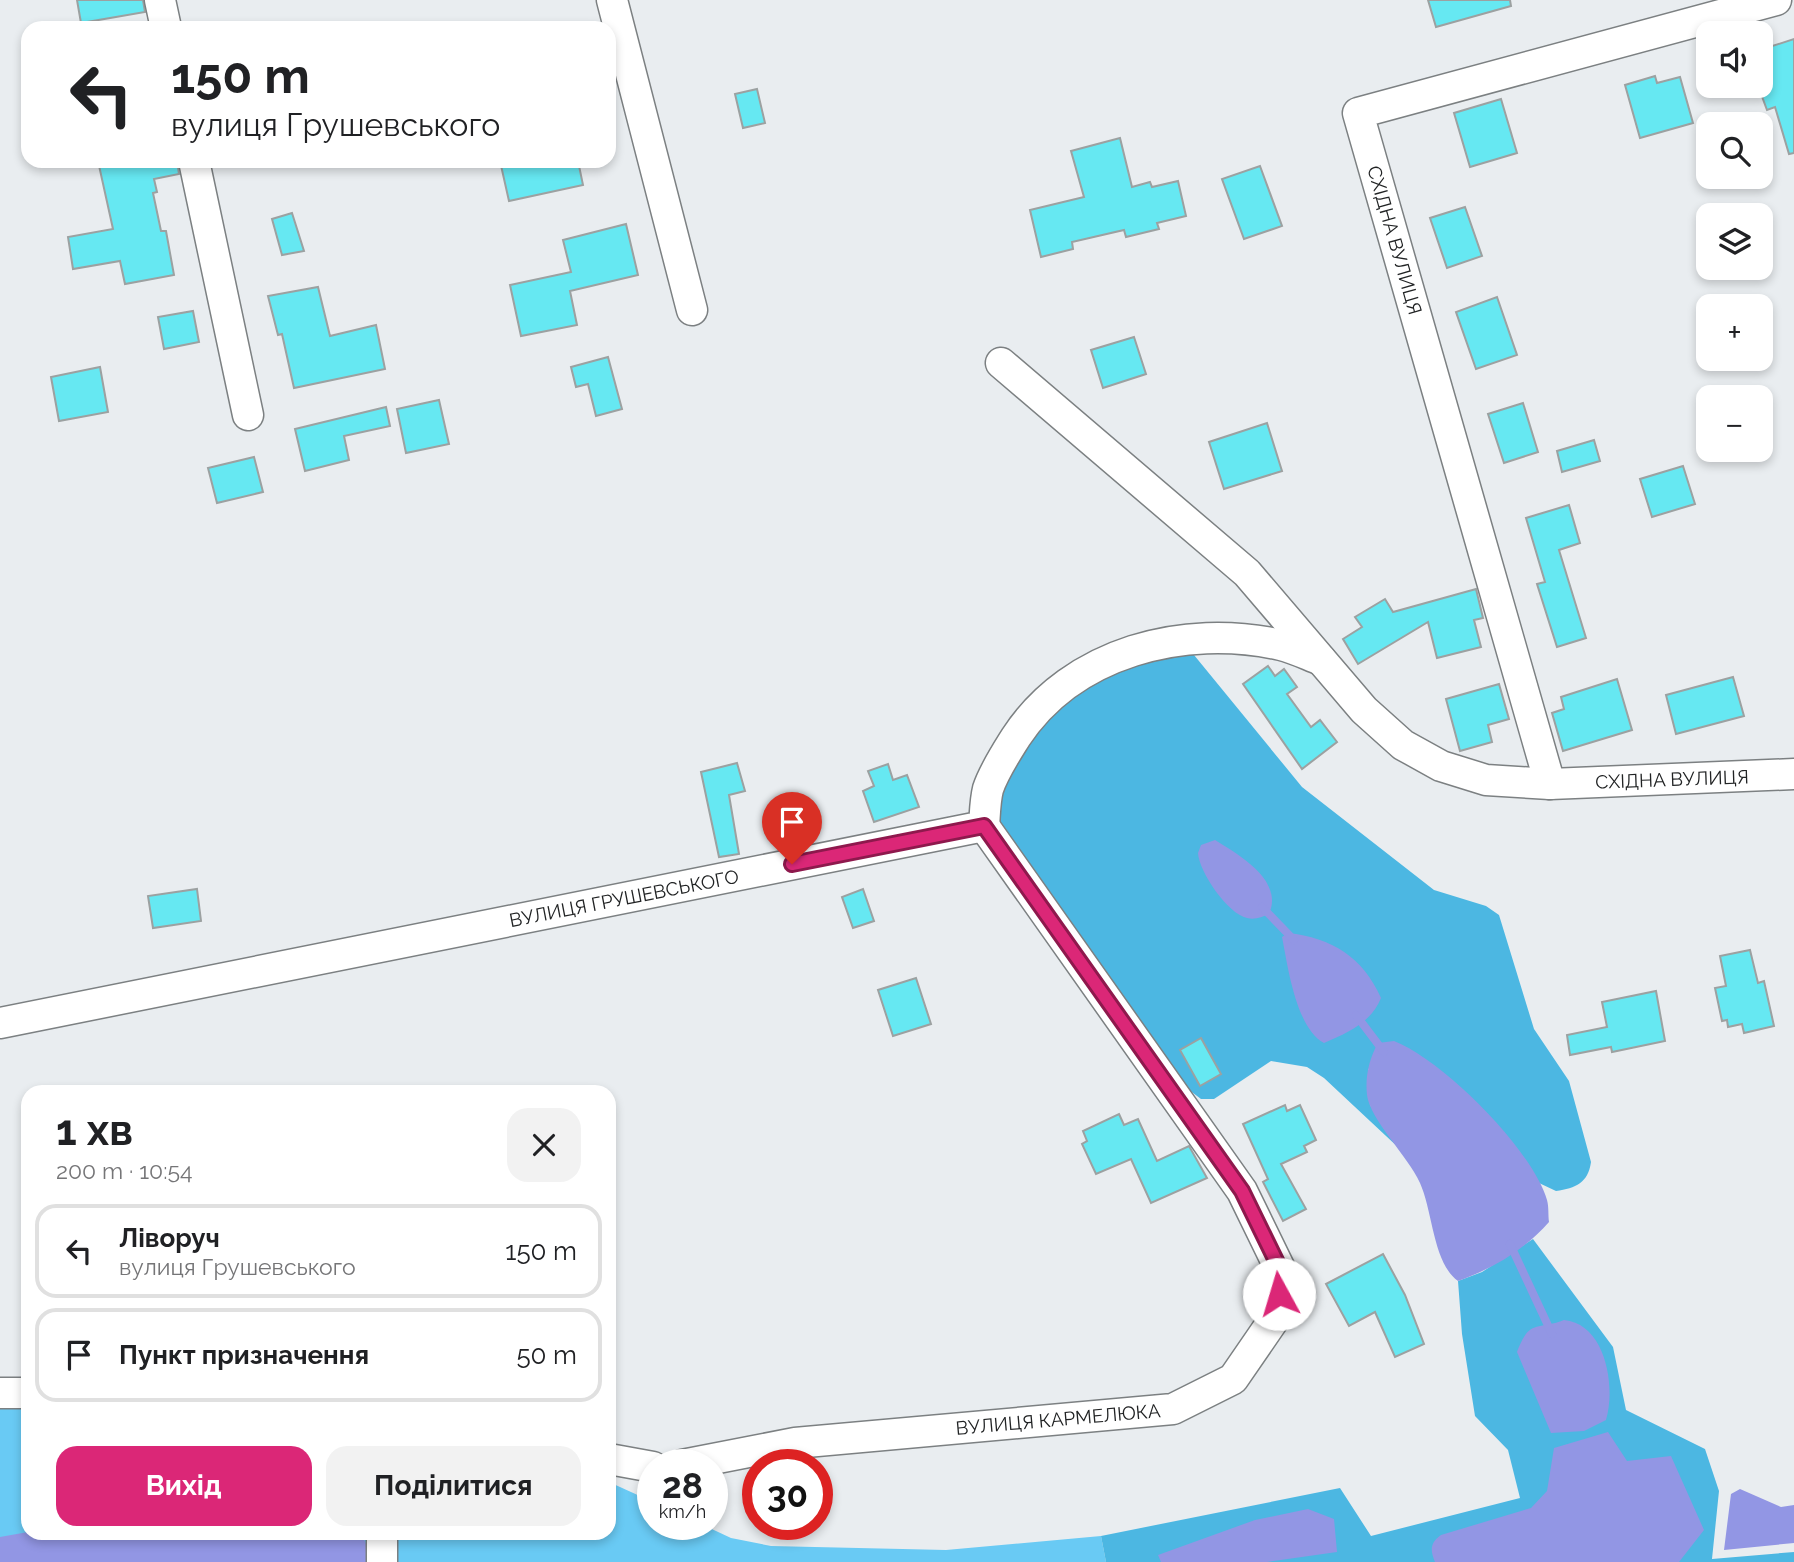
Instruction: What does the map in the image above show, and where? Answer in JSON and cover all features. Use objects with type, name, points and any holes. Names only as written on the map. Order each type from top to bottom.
[{"type":"street","points":[[160,0],[164,21]]},
{"type":"street","points":[[612,0],[692,310]]},
{"type":"street","name":"СХІДНА ВУЛИЦЯ","points":[[1550,784],[1358,113],[1776,0]]},
{"type":"street","points":[[195,168],[248,415]]},
{"type":"street","name":"СХІДНА ВУЛИЦЯ","points":[[1001,363],[1247,573],[1364,710],[1404,745],[1441,766],[1486,780],[1550,784],[1794,774]]},
{"type":"street","points":[[984,826],[988,789],[1022,728],[1051,695],[1092,666],[1150,647],[1207,638],[1231,638],[1284,645],[1321,660]]},
{"type":"street","name":"ВУЛИЦЯ ГРУШЕВСЬКОГО","points":[[0,1023],[984,826]]},
{"type":"street","name":"ВУЛИЦЯ КАРМЕЛЮКА","points":[[728,1456],[795,1443],[1173,1409],[1233,1379],[1277,1315],[1282,1273],[1242,1191],[984,826]]},
{"type":"street","points":[[0,1393],[21,1394]]},
{"type":"street","points":[[616,1460],[637,1464]]},
{"type":"street","points":[[382,1540],[382,1562]]},
{"type":"shaded area","points":[[1173,642],[1194,655],[1302,787],[1434,890],[1486,906],[1499,915],[1534,1029],[1569,1081],[1591,1162],[1584,1180],[1556,1191],[1539,1183],[1414,1062],[1368,1069],[1370,1105],[1401,1150],[1324,1078],[1307,1067],[1271,1061],[1214,1099],[1201,1099],[1148,1059],[984,826],[1044,702]]},
{"type":"shaded area","points":[[1215,840],[1247,861],[1265,880],[1272,902],[1269,914],[1247,918],[1239,915],[1223,901],[1203,871],[1198,853],[1201,845]]},
{"type":"shaded area","points":[[1288,933],[1332,945],[1365,971],[1381,998],[1365,1021],[1324,1043],[1314,1035],[1306,1024],[1295,996],[1282,937]]},
{"type":"shaded area","points":[[1394,1041],[1436,1067],[1483,1108],[1524,1156],[1547,1200],[1549,1222],[1539,1232],[1508,1257],[1458,1281],[1450,1273],[1438,1250],[1420,1183],[1382,1127],[1367,1095],[1367,1075],[1378,1043]]},
{"type":"shaded area","points":[[1533,1239],[1613,1347],[1626,1410],[1705,1449],[1719,1491],[1712,1559],[1794,1552],[1794,1562],[1106,1562],[1101,1536],[1340,1488],[1371,1536],[1520,1498],[1508,1450],[1475,1416],[1462,1334],[1458,1281],[1482,1272]]},
{"type":"shaded area","points":[[1564,1320],[1578,1324],[1590,1333],[1598,1345],[1608,1375],[1609,1406],[1606,1420],[1584,1431],[1551,1433],[1517,1352],[1530,1330]]},
{"type":"shaded area","points":[[0,1393],[21,1393],[21,1540],[616,1540],[616,1485],[637,1495],[637,1540],[728,1540],[728,1537],[771,1546],[946,1550],[1101,1536],[1106,1562],[0,1562]]},
{"type":"shaded area","points":[[1608,1432],[1627,1461],[1671,1456],[1704,1530],[1679,1562],[1435,1562],[1432,1547],[1441,1535],[1531,1508],[1547,1491],[1554,1448]]},
{"type":"shaded area","points":[[1740,1489],[1781,1507],[1794,1505],[1794,1543],[1724,1550],[1731,1494]]},
{"type":"shaded area","points":[[1308,1509],[1334,1519],[1337,1552],[1267,1562],[1161,1562],[1158,1555],[1255,1520]]},
{"type":"shaded area","points":[[21,1533],[21,1540],[364,1540],[368,1562],[0,1562],[0,1537]]},
{"type":"building","points":[[77,0],[143,0],[145,12],[81,21]]},
{"type":"building","points":[[1428,0],[1510,0],[1511,6],[1436,27]]},
{"type":"building","points":[[1794,39],[1794,153],[1789,154],[1775,107],[1767,110],[1763,98],[1773,98],[1773,46]]},
{"type":"building","points":[[1655,76],[1657,83],[1680,77],[1693,123],[1640,138],[1625,85]]},
{"type":"building","points":[[757,89],[765,123],[743,128],[735,94]]},
{"type":"building","points":[[1501,99],[1517,153],[1470,167],[1454,113]]},
{"type":"building","points":[[1120,138],[1132,187],[1150,182],[1152,187],[1178,181],[1186,216],[1157,223],[1159,229],[1126,237],[1124,230],[1072,242],[1073,249],[1041,257],[1030,210],[1084,197],[1071,151]]},
{"type":"building","points":[[1260,166],[1282,226],[1244,239],[1222,179]]},
{"type":"building","points":[[100,168],[178,168],[179,174],[154,179],[157,192],[153,193],[161,231],[166,231],[174,275],[125,284],[120,261],[73,269],[68,237],[113,229]]},
{"type":"building","points":[[502,168],[579,168],[583,185],[509,201]]},
{"type":"building","points":[[1465,207],[1482,256],[1447,268],[1430,218]]},
{"type":"building","points":[[292,213],[304,251],[282,255],[272,219]]},
{"type":"building","points":[[626,224],[638,275],[570,291],[577,325],[521,336],[510,285],[571,272],[563,240]]},
{"type":"building","points":[[318,287],[330,336],[376,325],[385,369],[294,388],[282,334],[278,335],[268,296]]},
{"type":"building","points":[[1497,297],[1517,355],[1476,369],[1456,312]]},
{"type":"building","points":[[193,311],[199,342],[164,349],[158,317]]},
{"type":"building","points":[[1134,337],[1146,374],[1103,388],[1091,350]]},
{"type":"building","points":[[608,357],[622,409],[596,416],[588,384],[576,387],[571,367]]},
{"type":"building","points":[[100,367],[108,412],[59,421],[51,377]]},
{"type":"building","points":[[439,400],[449,444],[406,453],[397,409]]},
{"type":"building","points":[[1523,403],[1538,452],[1504,463],[1488,414]]},
{"type":"building","points":[[386,407],[390,426],[344,436],[349,460],[305,471],[295,429]]},
{"type":"building","points":[[1267,423],[1282,471],[1224,489],[1209,442]]},
{"type":"building","points":[[1594,440],[1600,461],[1562,472],[1557,451]]},
{"type":"building","points":[[254,457],[263,492],[217,503],[208,468]]},
{"type":"building","points":[[1683,466],[1695,504],[1652,517],[1640,479]]},
{"type":"building","points":[[1569,505],[1580,543],[1559,550],[1586,638],[1557,647],[1537,584],[1545,582],[1526,518]]},
{"type":"building","points":[[1476,589],[1483,618],[1474,620],[1481,647],[1437,658],[1428,622],[1358,664],[1343,639],[1362,627],[1355,617],[1385,599],[1393,612]]},
{"type":"building","points":[[1268,666],[1275,676],[1284,669],[1297,687],[1287,694],[1311,727],[1320,720],[1337,742],[1302,769],[1243,684]]},
{"type":"building","points":[[1733,677],[1744,716],[1676,734],[1666,695]]},
{"type":"building","points":[[1617,679],[1632,730],[1563,751],[1552,713],[1564,709],[1561,697]]},
{"type":"building","points":[[1499,684],[1509,719],[1488,725],[1492,742],[1460,751],[1446,699]]},
{"type":"building","points":[[737,763],[745,791],[729,795],[739,854],[719,857],[701,772]]},
{"type":"building","points":[[888,764],[893,780],[907,775],[919,807],[874,822],[863,791],[874,786],[868,771]]},
{"type":"building","points":[[197,889],[201,921],[153,928],[148,896]]},
{"type":"building","points":[[863,889],[874,921],[853,928],[842,897]]},
{"type":"building","points":[[1750,950],[1758,983],[1764,981],[1774,1026],[1744,1033],[1742,1024],[1728,1027],[1727,1020],[1722,1021],[1715,988],[1726,986],[1720,956]]},
{"type":"building","points":[[916,978],[931,1024],[893,1036],[878,990]]},
{"type":"building","points":[[1656,991],[1665,1041],[1612,1052],[1611,1047],[1570,1055],[1567,1035],[1607,1027],[1602,1002]]},
{"type":"building","points":[[1201,1038],[1221,1074],[1200,1086],[1180,1050]]},
{"type":"building","points":[[1285,1105],[1287,1111],[1300,1105],[1316,1140],[1304,1146],[1307,1152],[1281,1164],[1306,1209],[1283,1221],[1263,1182],[1268,1179],[1243,1124]]},
{"type":"building","points":[[1119,1114],[1124,1125],[1138,1119],[1157,1161],[1189,1146],[1207,1178],[1151,1203],[1131,1159],[1096,1174],[1082,1144],[1087,1141],[1083,1131]]},
{"type":"building","points":[[1383,1254],[1405,1295],[1424,1344],[1395,1357],[1375,1312],[1349,1326],[1326,1284]]},
{"type":"waterway","points":[[1262,907],[1294,940]]},
{"type":"waterway","points":[[1356,1015],[1384,1052]]},
{"type":"waterway","points":[[1510,1244],[1552,1334]]},
{"type":"route","points":[[792,864],[984,826],[1242,1191],[1282,1273],[1279,1294]]}]
